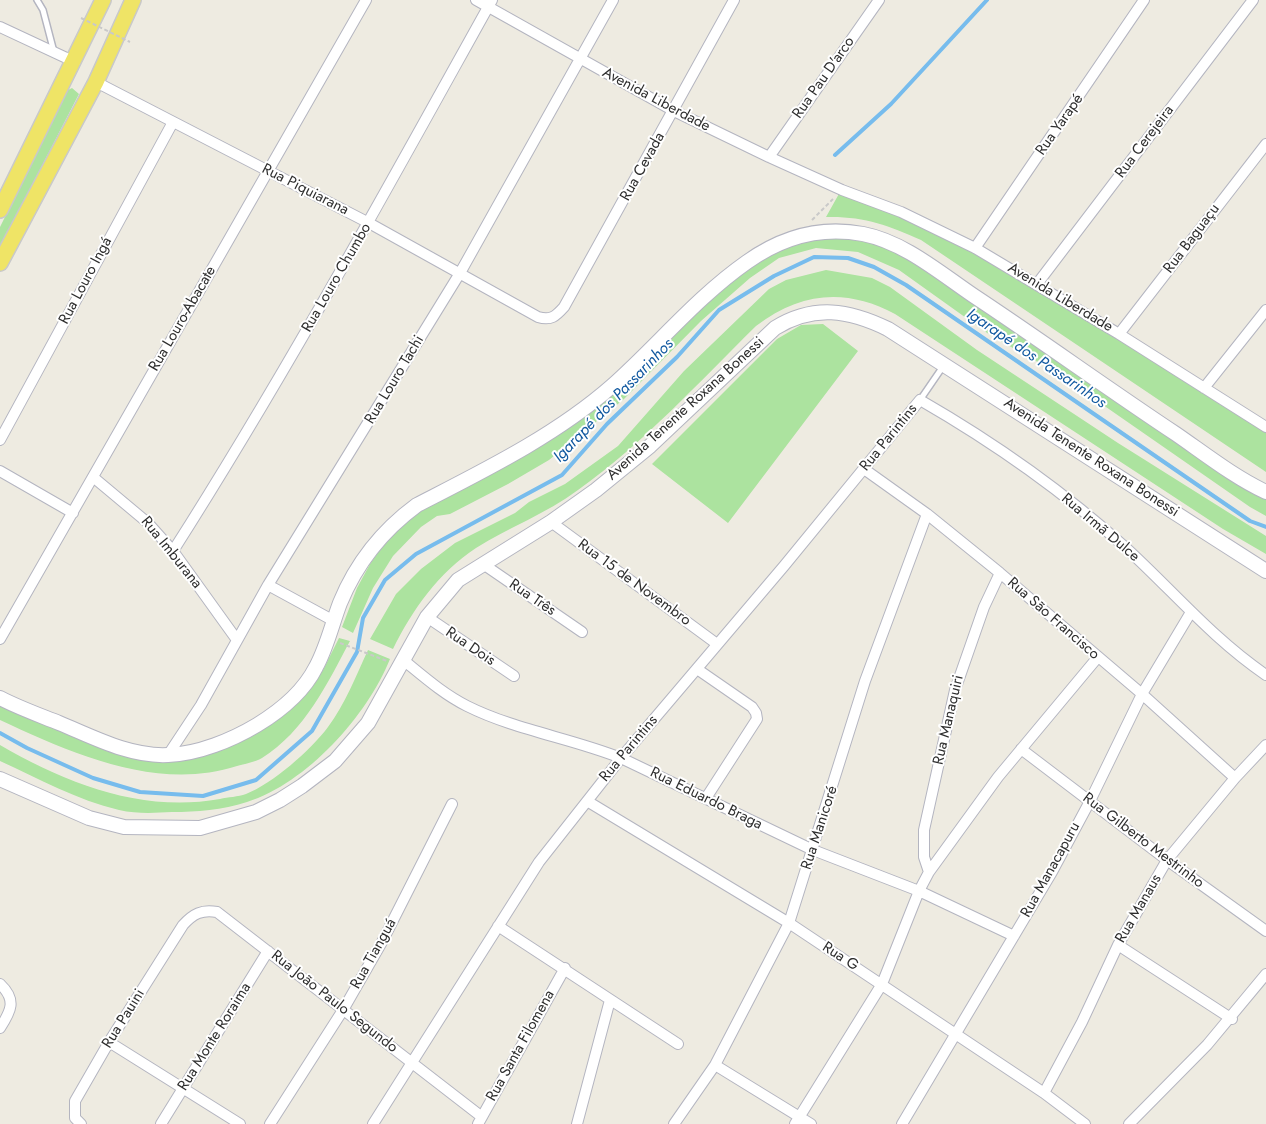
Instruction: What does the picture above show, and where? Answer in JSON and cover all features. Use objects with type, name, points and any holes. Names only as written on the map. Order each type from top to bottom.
[{"type":"main road","points":[[0,210],[75,62],[103,0]]},
{"type":"main road","points":[[0,263],[96,82],[133,0]]},
{"type":"street","name":"Rua Louro-Abacate","points":[[0,639],[366,0]]},
{"type":"street","name":"Avenida Liberdade","points":[[476,0],[490,4],[580,60],[674,111],[768,157],[842,190],[901,212],[975,248],[1119,334],[1266,427]]},
{"type":"street","name":"Rua Louro Tachi","points":[[168,755],[201,705],[268,585],[460,273],[613,0]]},
{"type":"street","name":"Rua Cevada","points":[[538,317],[552,319],[564,307],[734,0]]},
{"type":"street","name":"Rua Pau D'arco","points":[[768,157],[879,0]]},
{"type":"street","name":"Rua Yarapé","points":[[975,248],[1144,0]]},
{"type":"street","name":"Rua Cerejeira","points":[[1037,284],[1253,0]]},
{"type":"street","name":"Rua Louro Chumbo","points":[[173,551],[239,447],[368,223],[490,4]]},
{"type":"street","points":[[0,27],[75,62]]},
{"type":"street","name":"Rua Piquiarana","points":[[96,82],[368,223],[538,317]]},
{"type":"street","name":"Rua Louro Ingá","points":[[0,440],[173,122]]},
{"type":"street","name":"Rua Baguaçu","points":[[1119,334],[1266,144]]},
{"type":"street","points":[[0,698],[130,750],[168,755],[207,747],[235,737],[279,711],[316,668],[355,574],[370,550],[404,515],[511,454],[595,400],[627,372],[717,285],[749,260],[794,237],[822,232],[861,234],[875,238],[910,254],[1032,334],[1162,425],[1266,492]]},
{"type":"street","points":[[1204,388],[1266,310]]},
{"type":"street","name":"Avenida Tenente Roxana Bonessi","points":[[0,779],[89,818],[115,826],[200,828],[231,821],[256,812],[280,800],[335,761],[368,723],[392,684],[398,661],[427,617],[454,584],[551,522],[650,446],[775,328],[788,320],[827,312],[856,315],[888,329],[1266,571]]},
{"type":"street","name":"Rua Parintins","points":[[373,1124],[539,862],[621,758],[920,400]]},
{"type":"street","name":"Rua Irmã Dulce","points":[[920,400],[975,433],[1059,493],[1125,547],[1219,639],[1266,675]]},
{"type":"street","name":"Rua São Francisco","points":[[864,469],[927,514],[1000,573],[1142,694],[1235,778]]},
{"type":"street","points":[[0,471],[73,513]]},
{"type":"street","name":"Rua Imburana","points":[[93,477],[143,518],[173,551],[237,640]]},
{"type":"street","name":"Rua Manicoré","points":[[674,1124],[715,1065],[789,923],[865,680],[927,514]]},
{"type":"street","name":"Rua 15 de Novembro","points":[[551,522],[717,644]]},
{"type":"street","name":"Rua Três","points":[[483,564],[582,632]]},
{"type":"street","name":"Rua Manaquiri","points":[[929,872],[924,857],[924,830],[955,690],[984,607],[1000,573]]},
{"type":"street","points":[[268,585],[334,621]]},
{"type":"street","name":"Rua Manacapuru","points":[[902,1124],[957,1035],[1014,936],[1090,801],[1142,694],[1191,612]]},
{"type":"street","name":"Rua Dois","points":[[427,617],[514,676]]},
{"type":"street","points":[[797,1120],[882,984],[919,891],[929,872],[1021,749],[1098,657]]},
{"type":"street","name":"Rua Eduardo Braga","points":[[398,661],[453,699],[469,707],[515,724],[588,745],[621,758],[813,850],[919,891],[1014,936]]},
{"type":"street","points":[[697,668],[752,707],[756,712],[757,720],[706,798]]},
{"type":"street","name":"Rua Manaus","points":[[1044,1093],[1082,1022],[1118,945],[1167,860],[1235,778],[1266,745]]},
{"type":"street","name":"Rua Gilberto Mestrinho","points":[[1021,749],[1167,860],[1266,932]]},
{"type":"street","name":"Rua G","points":[[587,801],[789,923],[1044,1093],[1085,1124]]},
{"type":"street","name":"Rua Tianguá","points":[[270,1124],[343,1010],[382,942],[452,804]]},
{"type":"street","name":"Rua João Paulo Segundo","points":[[184,924],[196,913],[209,910],[217,912],[412,1062],[480,1120]]},
{"type":"street","name":"Rua Pauini","points":[[78,1121],[75,1101],[109,1042],[184,924]]},
{"type":"street","points":[[498,926],[565,968],[678,1044]]},
{"type":"street","points":[[1118,945],[1232,1019]]},
{"type":"street","name":"Rua Monte Roraima","points":[[161,1124],[268,951]]},
{"type":"street","name":"Rua Santa Filomena","points":[[480,1120],[565,968]]},
{"type":"street","points":[[1129,1124],[1232,1019],[1266,974]]},
{"type":"street","points":[[0,984],[10,996],[12,1004],[10,1012],[0,1028]]},
{"type":"street","points":[[577,1124],[610,1000]]},
{"type":"street","points":[[109,1042],[240,1124]]},
{"type":"street","points":[[715,1065],[797,1120],[811,1124]]},
{"type":"lane","points":[[37,0],[44,10],[54,52]]},
{"type":"lane","points":[[920,400],[945,364]]},
{"type":"path","points":[[81,18],[130,42]]},
{"type":"path","points":[[794,237],[842,190]]},
{"type":"path","points":[[336,641],[398,661]]},
{"type":"green space","points":[[72,88],[79,94],[0,247],[0,227],[68,90]]},
{"type":"green space","points":[[840,192],[972,248],[1266,429],[1266,472],[921,240],[875,222],[852,218],[826,217]]},
{"type":"green space","points":[[825,236],[873,243],[907,257],[1266,495],[1266,516],[1250,507],[1057,373],[990,335],[899,270],[858,252],[816,248],[779,258],[750,278],[701,321],[624,399],[549,460],[450,514],[437,516],[421,527],[393,556],[373,588],[353,633],[342,627],[357,588],[370,564],[387,540],[421,507],[541,442],[733,277],[788,243]]},
{"type":"green space","points":[[826,270],[872,278],[890,287],[977,350],[1118,443],[1266,536],[1266,554],[1223,529],[895,314],[859,300],[841,297],[824,298],[807,300],[790,306],[756,326],[648,432],[602,472],[566,499],[489,540],[450,568],[418,606],[393,649],[370,639],[396,594],[421,569],[455,543],[515,513],[529,502],[565,484],[618,446],[684,371],[769,289],[786,280]]},
{"type":"green space","points":[[823,324],[858,351],[728,523],[652,464],[777,339],[801,325]]},
{"type":"green space","points":[[339,638],[350,641],[314,706],[303,720],[277,747],[262,758],[237,766],[207,773],[176,774],[146,772],[85,756],[0,720],[0,694],[106,745],[202,751],[290,706],[323,670]]},
{"type":"green space","points":[[368,650],[390,659],[380,681],[350,724],[332,745],[291,780],[269,793],[247,802],[219,809],[200,811],[139,813],[126,811],[103,806],[73,795],[0,761],[0,745],[25,759],[78,783],[106,792],[162,802],[191,802],[243,795],[267,783],[279,774],[321,736],[340,709]]},
{"type":"waterway","points":[[835,155],[891,104],[987,0]]},
{"type":"waterway","name":"Igarapé dos Passarinhos","points":[[0,733],[27,748],[93,778],[140,792],[203,796],[256,780],[312,731],[357,652],[363,618],[385,580],[416,554],[562,475],[607,424],[677,357],[719,310],[774,276],[814,257],[848,258],[874,267],[906,285],[1250,521],[1266,527]]}]
